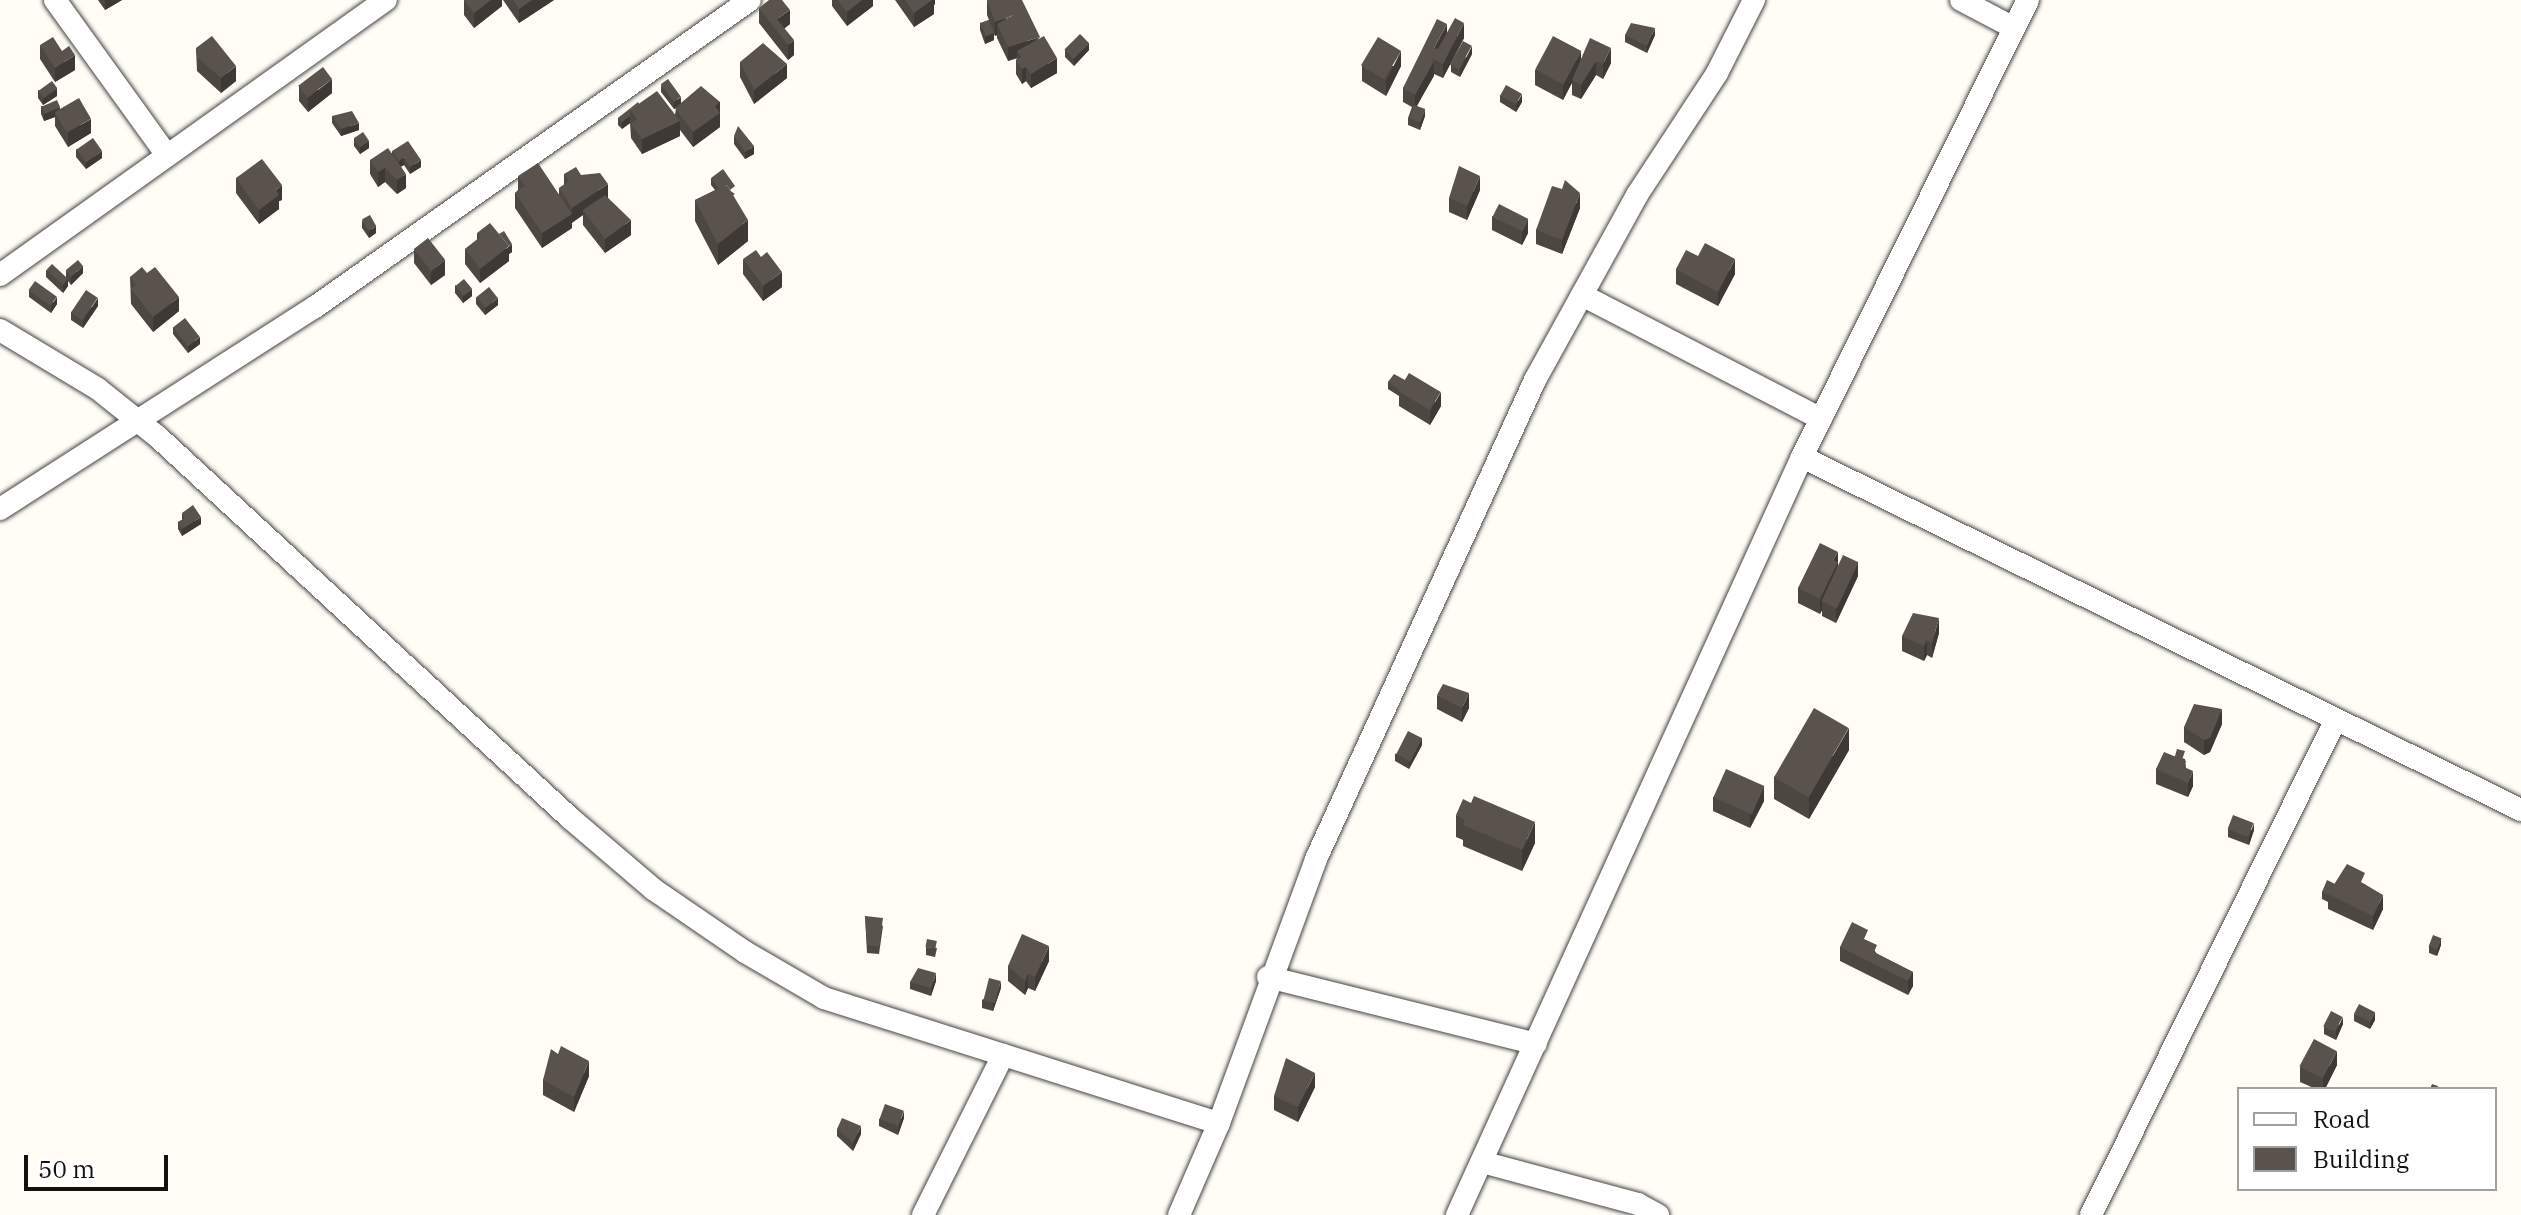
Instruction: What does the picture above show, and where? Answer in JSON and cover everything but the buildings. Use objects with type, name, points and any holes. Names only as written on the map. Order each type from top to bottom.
[{"type":"street","points":[[55,0],[166,154]]},
{"type":"street","points":[[0,275],[386,0]]},
{"type":"street","points":[[0,509],[315,307],[750,0]]},
{"type":"street","points":[[1179,1215],[1219,1123],[1268,977],[1316,859],[1529,395],[1637,195],[1717,73],[1754,0]]},
{"type":"street","points":[[1961,0],[2014,28]]},
{"type":"street","points":[[1457,1215],[1802,457],[2028,0]]},
{"type":"street","points":[[1582,295],[1821,419]]},
{"type":"street","points":[[0,330],[98,389],[138,421],[653,889],[824,998],[1219,1123]]},
{"type":"street","points":[[1802,457],[2521,810]]},
{"type":"street","points":[[2091,1215],[2336,719]]},
{"type":"street","points":[[1268,977],[1536,1044]]},
{"type":"street","points":[[923,1215],[1003,1055]]},
{"type":"street","points":[[1482,1162],[1638,1204],[1658,1215]]}]
